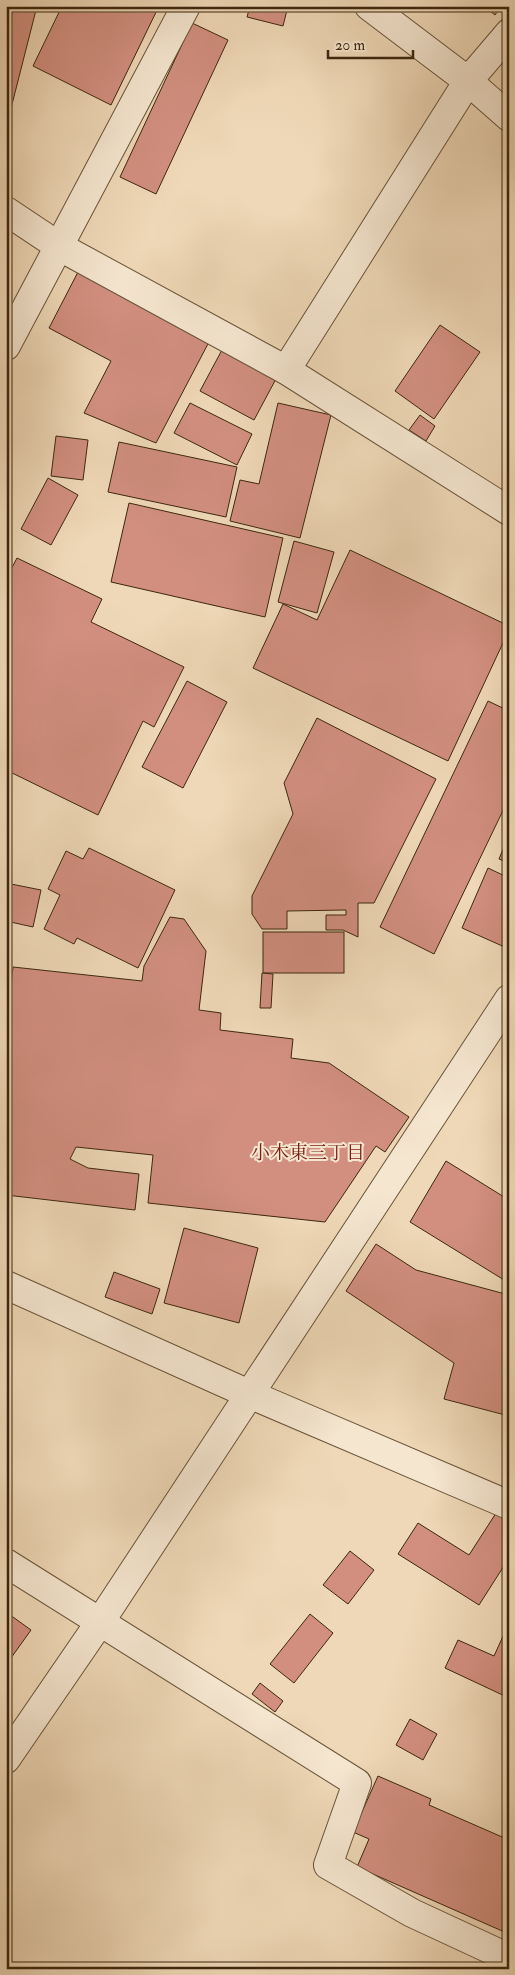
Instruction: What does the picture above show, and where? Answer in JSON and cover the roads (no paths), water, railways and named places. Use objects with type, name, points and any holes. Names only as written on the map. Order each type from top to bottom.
[{"type":"street","points":[[6,346],[186,6]]},
{"type":"street","points":[[369,6],[468,82],[509,117]]},
{"type":"street","points":[[286,370],[468,82],[509,32]]},
{"type":"street","points":[[6,211],[60,247],[286,370],[509,511]]},
{"type":"street","points":[[6,1759],[100,1622],[249,1394],[501,1029],[509,999]]},
{"type":"street","points":[[6,1285],[249,1394],[509,1505]]},
{"type":"street","points":[[6,1563],[357,1783],[328,1864],[412,1913],[509,1958]]},
{"type":"district","name":"小木東三丁目","points":[[308,1152]]}]
